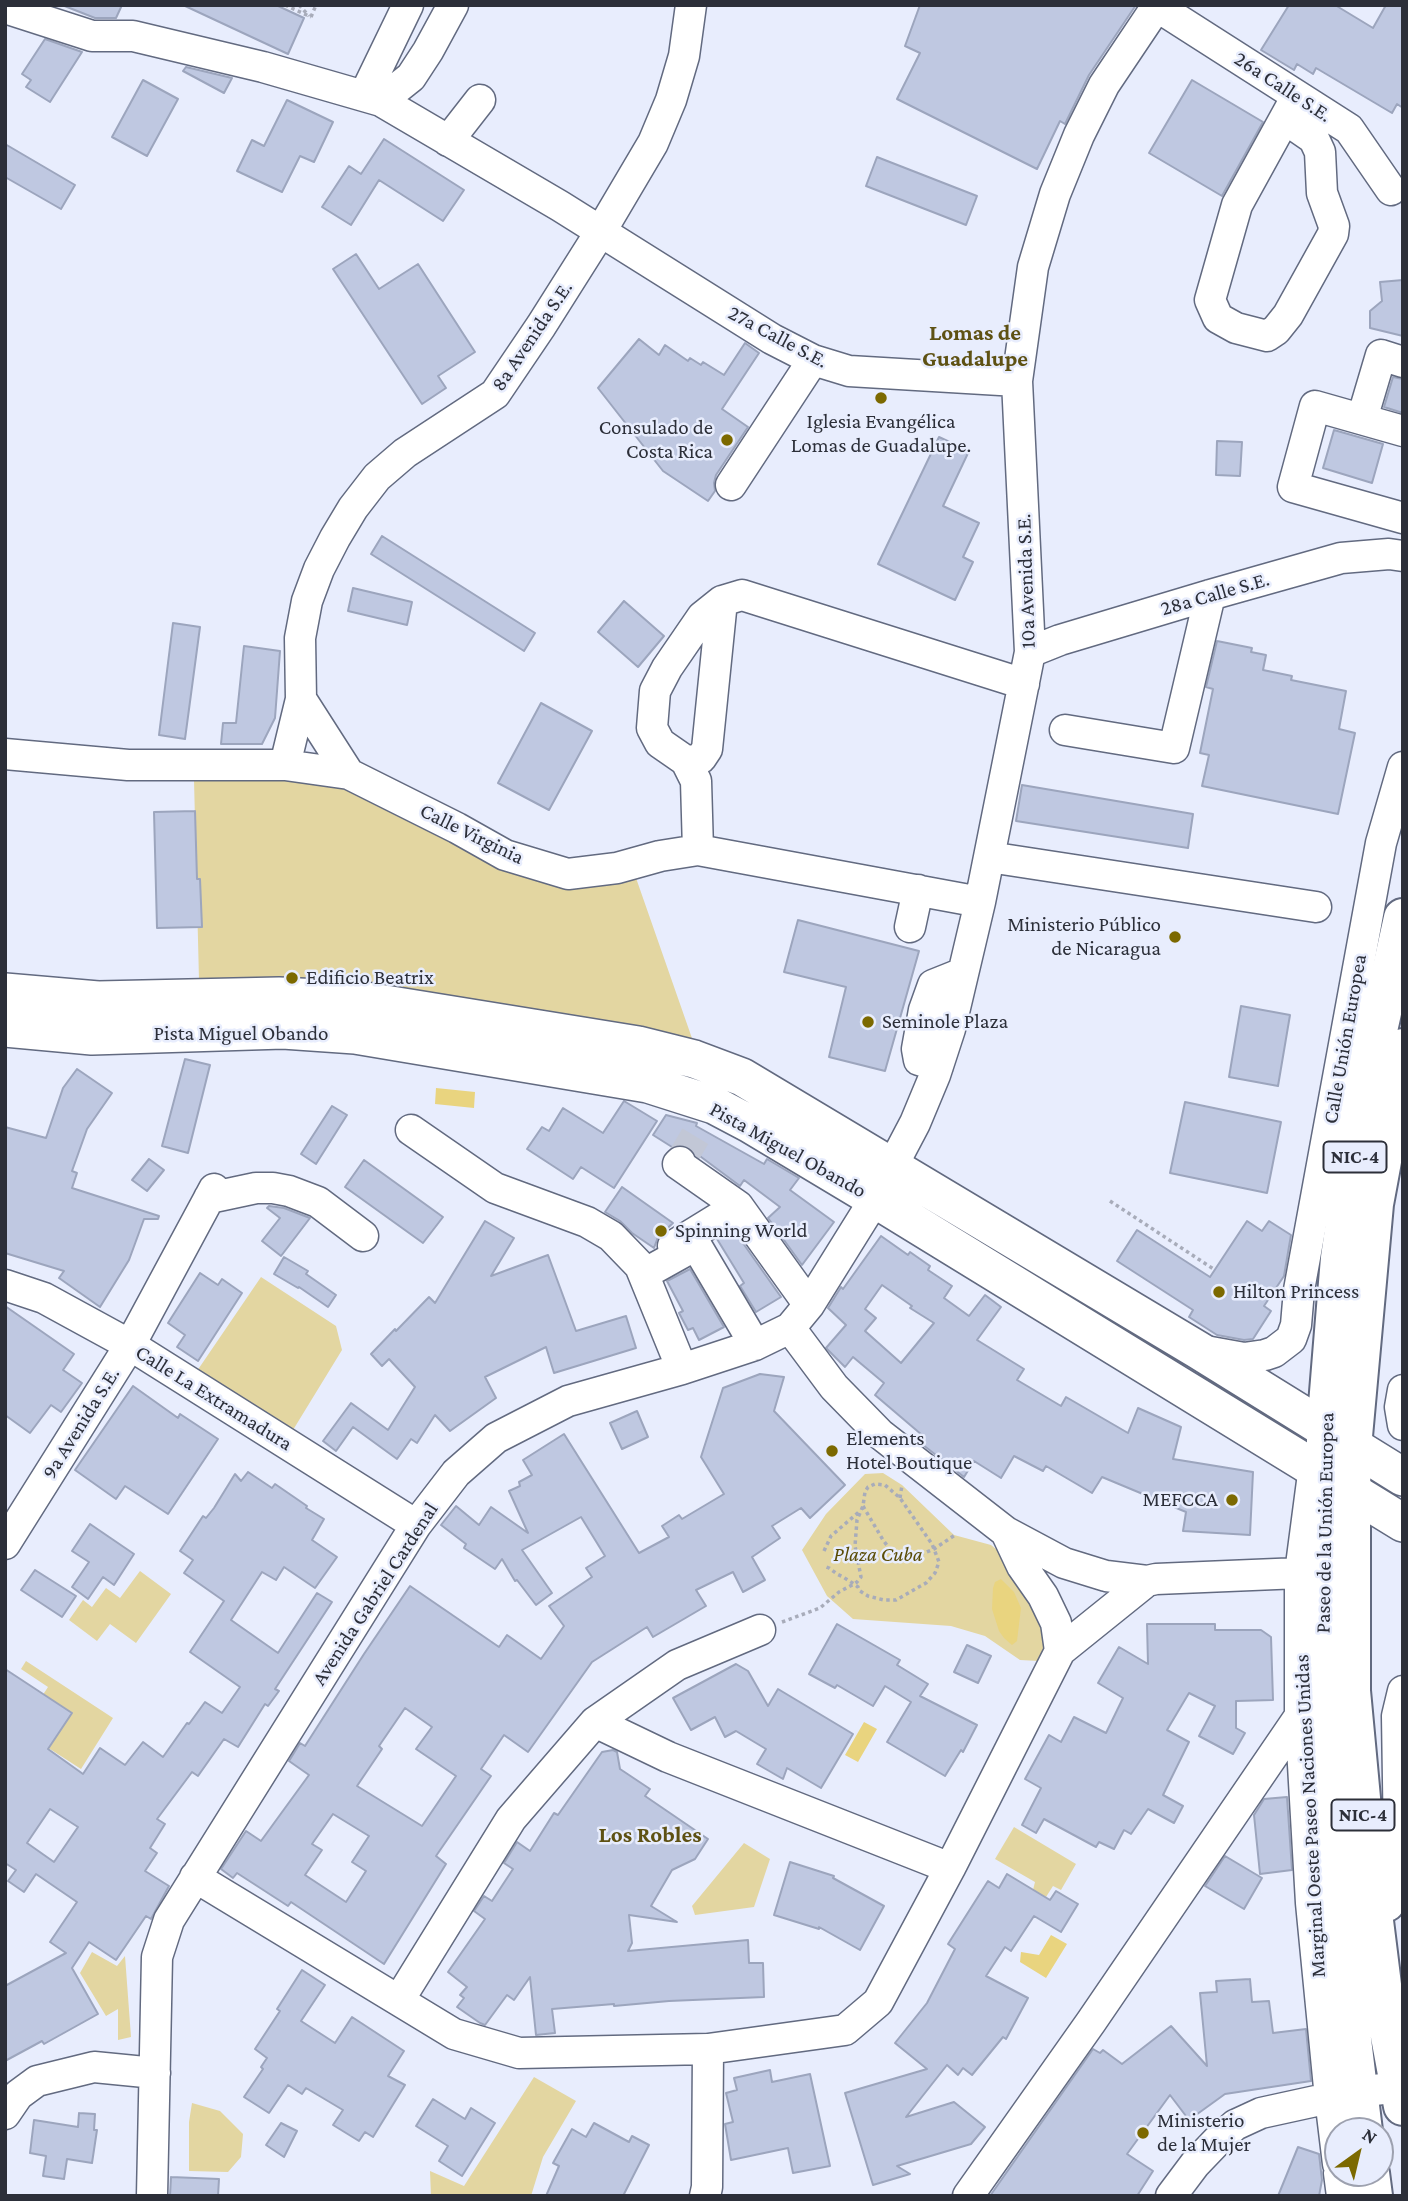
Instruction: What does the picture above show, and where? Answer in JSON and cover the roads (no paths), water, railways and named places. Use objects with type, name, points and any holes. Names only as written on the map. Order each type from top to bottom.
[{"type":"highway","name":"Paseo de la Unión Europea","points":[[1339,1438],[1340,1258],[1365,1089],[1403,918]]},
{"type":"highway","name":"Paseo de la Unión Europea","points":[[1355,2117],[1343,2095],[1323,1901],[1310,1704],[1330,1478],[1339,1438],[1374,1204],[1403,1048]]},
{"type":"highway","name":"Paseo de la Unión Europea","points":[[1330,1478],[1368,1873],[1385,2009],[1401,2097]]},
{"type":"highway","points":[[1385,2009],[1385,1909],[1400,1824]]},
{"type":"main road","name":"Pista Miguel Obando","points":[[5,992],[98,1000],[279,996],[360,1000],[638,1045],[694,1059],[742,1077],[1198,1350],[1403,1477]]},
{"type":"main road","name":"Pista Miguel Obando","points":[[5,1028],[92,1036],[283,1030],[355,1035],[648,1084],[708,1115],[750,1124],[1403,1523]]},
{"type":"street","points":[[372,99],[408,5]]},
{"type":"street","points":[[372,99],[411,77],[453,5]]},
{"type":"street","name":"8a Avenida S.E.","points":[[285,765],[301,699],[300,638],[307,601],[319,569],[353,508],[377,477],[405,453],[495,394],[541,326],[653,143],[671,100],[684,56],[691,5]]},
{"type":"street","name":"26a Calle S.E.","points":[[1156,6],[1291,108],[1349,129],[1391,190]]},
{"type":"street","name":"10a Avenida S.E.","points":[[893,1167],[903,1124],[938,1066],[950,1029],[980,902],[1030,652],[1017,381],[1033,267],[1063,173],[1079,135],[1104,85],[1156,6]]},
{"type":"street","name":"27a Calle S.E.","points":[[5,8],[92,36],[134,36],[263,66],[372,99],[601,231],[772,339],[813,360],[849,372],[1017,381]]},
{"type":"street","points":[[448,141],[480,100]]},
{"type":"street","points":[[1291,108],[1314,139],[1320,152],[1322,193],[1334,226],[1333,234],[1288,315],[1276,330],[1267,336],[1236,328],[1218,318],[1210,300],[1237,205],[1291,108]]},
{"type":"street","points":[[1362,419],[1381,355],[1403,362]]},
{"type":"street","points":[[731,485],[813,360]]},
{"type":"street","points":[[1396,555],[1401,510],[1293,487],[1314,406],[1403,431]]},
{"type":"street","name":"28a Calle S.E.","points":[[1030,652],[1060,640],[1341,558],[1396,555]]},
{"type":"street","points":[[698,850],[696,781],[686,761],[660,743],[652,728],[655,691],[667,668],[702,617],[722,601],[743,595],[1024,684]]},
{"type":"street","points":[[1065,730],[1174,748],[1210,595]]},
{"type":"street","points":[[686,761],[701,758],[707,749],[722,601]]},
{"type":"street","points":[[301,699],[349,774]]},
{"type":"street","name":"Calle Virginia","points":[[5,754],[128,765],[285,765],[349,774],[505,855],[568,874],[617,868],[660,856],[698,850],[980,902]]},
{"type":"street","name":"Calle Unión Europea","points":[[1198,1350],[1244,1358],[1274,1352],[1291,1339],[1296,1325],[1299,1290],[1381,844],[1403,767]]},
{"type":"street","points":[[989,857],[1316,907]]},
{"type":"street","points":[[910,927],[918,890]]},
{"type":"street","points":[[411,1130],[495,1188],[587,1222],[611,1237],[642,1270],[682,1369]]},
{"type":"street","points":[[680,1162],[678,1164],[738,1206],[799,1316],[834,1387],[880,1434],[1006,1532],[1064,1563],[1106,1576],[1147,1581],[1300,1573]]},
{"type":"street","points":[[799,1316],[893,1167]]},
{"type":"street","name":"9a Avenida S.E.","points":[[5,1544],[130,1345],[211,1194],[256,1188],[289,1191],[318,1202],[363,1236]]},
{"type":"street","points":[[642,1270],[738,1206]]},
{"type":"street","points":[[642,1270],[696,1245],[755,1345]]},
{"type":"street","name":"Calle La Extramadura","points":[[5,1285],[44,1298],[130,1345],[415,1524]]},
{"type":"street","name":"Avenida Gabriel Cardenal","points":[[152,2196],[157,1957],[169,1920],[415,1524],[456,1473],[496,1438],[568,1401],[755,1345],[799,1316]]},
{"type":"street","points":[[1403,1390],[1400,1407],[1403,1425]]},
{"type":"street","name":"Marginal Oeste Paseo Naciones Unidas","points":[[1310,1704],[1300,1573],[1330,1478]]},
{"type":"street","points":[[1006,1532],[1022,1566],[1043,1596],[1056,1623],[1060,1651]]},
{"type":"street","points":[[195,1877],[454,2034],[519,2053],[708,2049],[845,2031],[878,2002],[950,1868],[1060,1651],[1147,1581]]},
{"type":"street","points":[[398,2000],[511,1819],[596,1722],[677,1665],[760,1630]]},
{"type":"street","points":[[1402,1883],[1396,1716],[1403,1690]]},
{"type":"street","points":[[968,2196],[1310,1704]]},
{"type":"street","points":[[596,1722],[668,1758],[950,1868]]},
{"type":"street","points":[[705,2196],[708,2049]]},
{"type":"street","points":[[5,2114],[18,2095],[37,2081],[94,2067],[155,2073]]},
{"type":"street","points":[[1171,2196],[1195,2164],[1235,2125],[1261,2113],[1343,2095],[1401,2097]]},
{"type":"street","points":[[1341,2117],[1343,2095]]},
{"type":"tunnel","points":[[680,1162],[702,1125]]},
{"type":"place","name":"Iglesia Evangélica Lomas de Guadalupe.","points":[[881,398]]},
{"type":"place","name":"Consulado de Costa Rica","points":[[727,440]]},
{"type":"place","name":"Ministerio Público de Nicaragua","points":[[1175,937]]},
{"type":"place","name":"Edificio Beatrix","points":[[292,978]]},
{"type":"place","name":"Seminole Plaza","points":[[868,1022]]},
{"type":"place","name":"Spinning World","points":[[661,1231]]},
{"type":"place","name":"Hilton Princess","points":[[1219,1292]]},
{"type":"place","name":"Elements Hotel Boutique","points":[[832,1451]]},
{"type":"place","name":"MEFCCA","points":[[1232,1500]]},
{"type":"place","name":"Ministerio de la Mujer","points":[[1143,2133]]},
{"type":"district","name":"Lomas de Guadalupe","points":[[975,346]]},
{"type":"district","name":"Los Robles","points":[[650,1835]]},
{"type":"park label","name":"Plaza Cuba","points":[[878,1555]]}]
